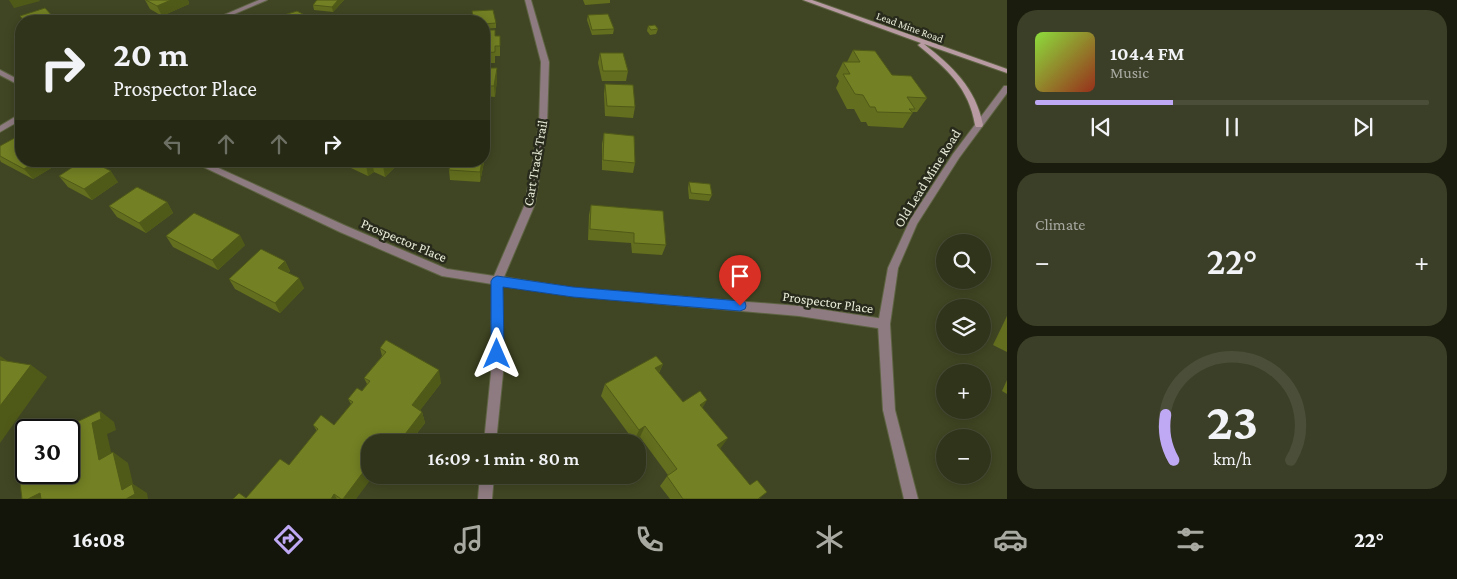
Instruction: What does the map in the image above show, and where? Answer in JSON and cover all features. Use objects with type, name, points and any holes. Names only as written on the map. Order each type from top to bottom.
[{"type":"main road","name":"Lead Mine Road","points":[[806,0],[1007,71]]},
{"type":"main road","points":[[914,39],[950,70],[964,85],[975,103],[979,125]]},
{"type":"street","points":[[228,15],[264,0]]},
{"type":"street","name":"Cart Track Trail","points":[[491,434],[497,372],[497,281],[530,204],[543,125],[546,62],[528,0]]},
{"type":"street","points":[[0,72],[15,81]]},
{"type":"street","name":"Old Lead Mine Road","points":[[911,499],[888,410],[884,324],[893,268],[913,223],[979,125],[1007,88]]},
{"type":"street","points":[[0,129],[15,120]]},
{"type":"street","name":"Prospector Place","points":[[208,167],[342,229],[446,273],[573,292],[799,311],[884,324]]},
{"type":"street","points":[[485,499],[486,484]]},
{"type":"building","points":[[146,0],[171,0],[157,6]]},
{"type":"building","points":[[317,0],[338,0],[332,7],[313,5]]},
{"type":"building","points":[[45,8],[51,15],[23,15]]},
{"type":"building","points":[[493,10],[496,23],[490,24],[490,15],[473,15],[472,11]]},
{"type":"building","points":[[297,11],[304,15],[284,15]]},
{"type":"building","points":[[608,14],[614,29],[592,30],[588,15]]},
{"type":"building","points":[[655,25],[658,29],[651,30],[648,26]]},
{"type":"building","points":[[490,30],[495,30],[495,36],[500,36],[500,46],[495,46],[495,52],[490,52]]},
{"type":"building","points":[[853,50],[875,51],[892,75],[911,76],[927,98],[907,97],[915,109],[909,109],[913,113],[877,112],[875,107],[870,107],[863,95],[855,94],[843,74],[850,74],[843,62],[860,62]]},
{"type":"building","points":[[600,53],[623,53],[628,71],[603,71]]},
{"type":"building","points":[[490,68],[497,68],[494,86],[490,86]]},
{"type":"building","points":[[605,84],[633,85],[635,107],[607,106]]},
{"type":"building","points":[[604,133],[634,136],[635,163],[603,160]]},
{"type":"building","points":[[15,138],[15,164],[0,156],[0,146]]},
{"type":"building","points":[[73,167],[103,167],[111,171],[84,189],[59,176]]},
{"type":"building","points":[[450,167],[481,167],[480,172],[449,170]]},
{"type":"building","points":[[689,182],[710,184],[712,195],[691,193]]},
{"type":"building","points":[[137,187],[167,202],[139,223],[109,206]]},
{"type":"building","points":[[591,205],[663,211],[666,245],[634,243],[634,233],[590,229]]},
{"type":"building","points":[[194,213],[240,235],[212,260],[166,236]]},
{"type":"building","points":[[261,249],[285,261],[278,268],[299,278],[275,303],[229,279]]},
{"type":"building","points":[[386,340],[439,370],[412,405],[422,412],[405,434],[361,434],[361,475],[343,499],[334,494],[331,499],[233,499],[239,493],[246,498],[280,459],[289,465],[318,429],[313,425],[321,415],[334,425],[353,402],[348,399],[357,388],[362,391],[370,381],[364,378],[386,352],[380,348]]},
{"type":"building","points":[[656,356],[663,364],[655,368],[683,402],[700,391],[707,400],[700,405],[728,438],[717,445],[750,485],[757,480],[767,492],[758,499],[683,499],[667,476],[677,469],[645,426],[639,430],[605,384]]},
{"type":"building","points":[[0,360],[31,365],[0,406]]},
{"type":"building","points":[[100,411],[101,419],[92,423],[99,460],[113,452],[122,490],[132,484],[135,494],[126,499],[41,499],[40,493],[28,499],[22,499],[20,484],[80,484],[80,420]]},
{"type":"route","points":[[497,354],[497,281],[573,292],[740,306]]}]
